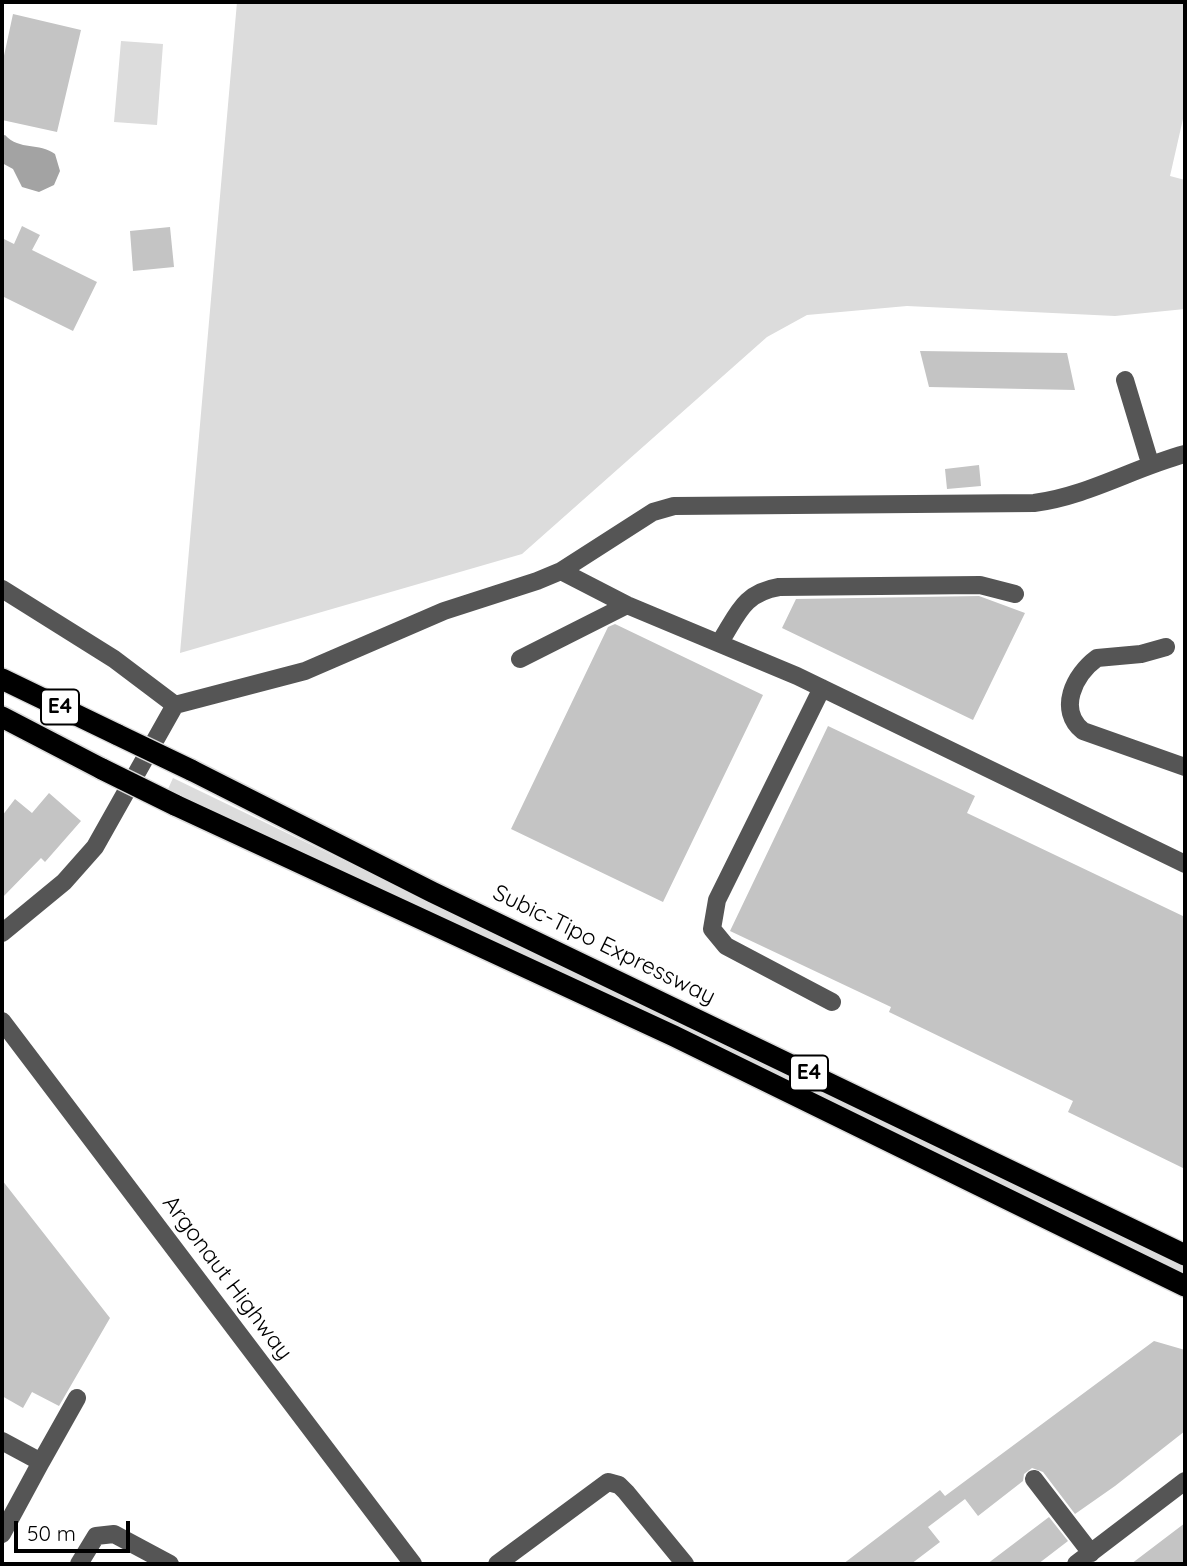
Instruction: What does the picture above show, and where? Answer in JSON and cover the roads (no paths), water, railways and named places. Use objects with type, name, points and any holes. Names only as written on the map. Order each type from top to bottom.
[{"type":"highway","name":"Subic-Tipo Expressway","points":[[2,679],[191,770],[432,892],[1185,1255]]},
{"type":"highway","name":"E4","points":[[2,717],[175,805],[674,1036],[1185,1286]]},
{"type":"street","points":[[1125,380],[1150,463]]},
{"type":"street","points":[[2,933],[64,882],[95,847],[175,705],[305,671],[444,611],[512,591],[561,571],[644,517],[674,506],[1034,503],[1084,494],[1150,463],[1185,454]]},
{"type":"street","points":[[561,571],[626,605],[720,642],[822,688],[1185,864]]},
{"type":"street","points":[[720,642],[746,600],[754,593],[779,587],[980,585],[1015,594]]},
{"type":"street","points":[[2,589],[114,659],[175,705]]},
{"type":"street","points":[[520,660],[626,605]]},
{"type":"street","points":[[1167,647],[1141,654],[1097,658],[1078,678],[1069,710],[1072,720],[1083,731],[1185,768]]},
{"type":"street","points":[[822,688],[717,900],[712,929],[726,946],[832,1002]]},
{"type":"street","name":"Argonaut Highway","points":[[2,1021],[413,1564]]},
{"type":"street","points":[[2,1534],[77,1398]]},
{"type":"street","points":[[2,1441],[41,1462]]},
{"type":"street","points":[[1034,1479],[1082,1561],[1183,1487]]},
{"type":"street","points":[[498,1564],[601,1484],[608,1482],[619,1485],[685,1564]]},
{"type":"street","points":[[79,1564],[96,1536],[114,1534],[170,1564]]}]
